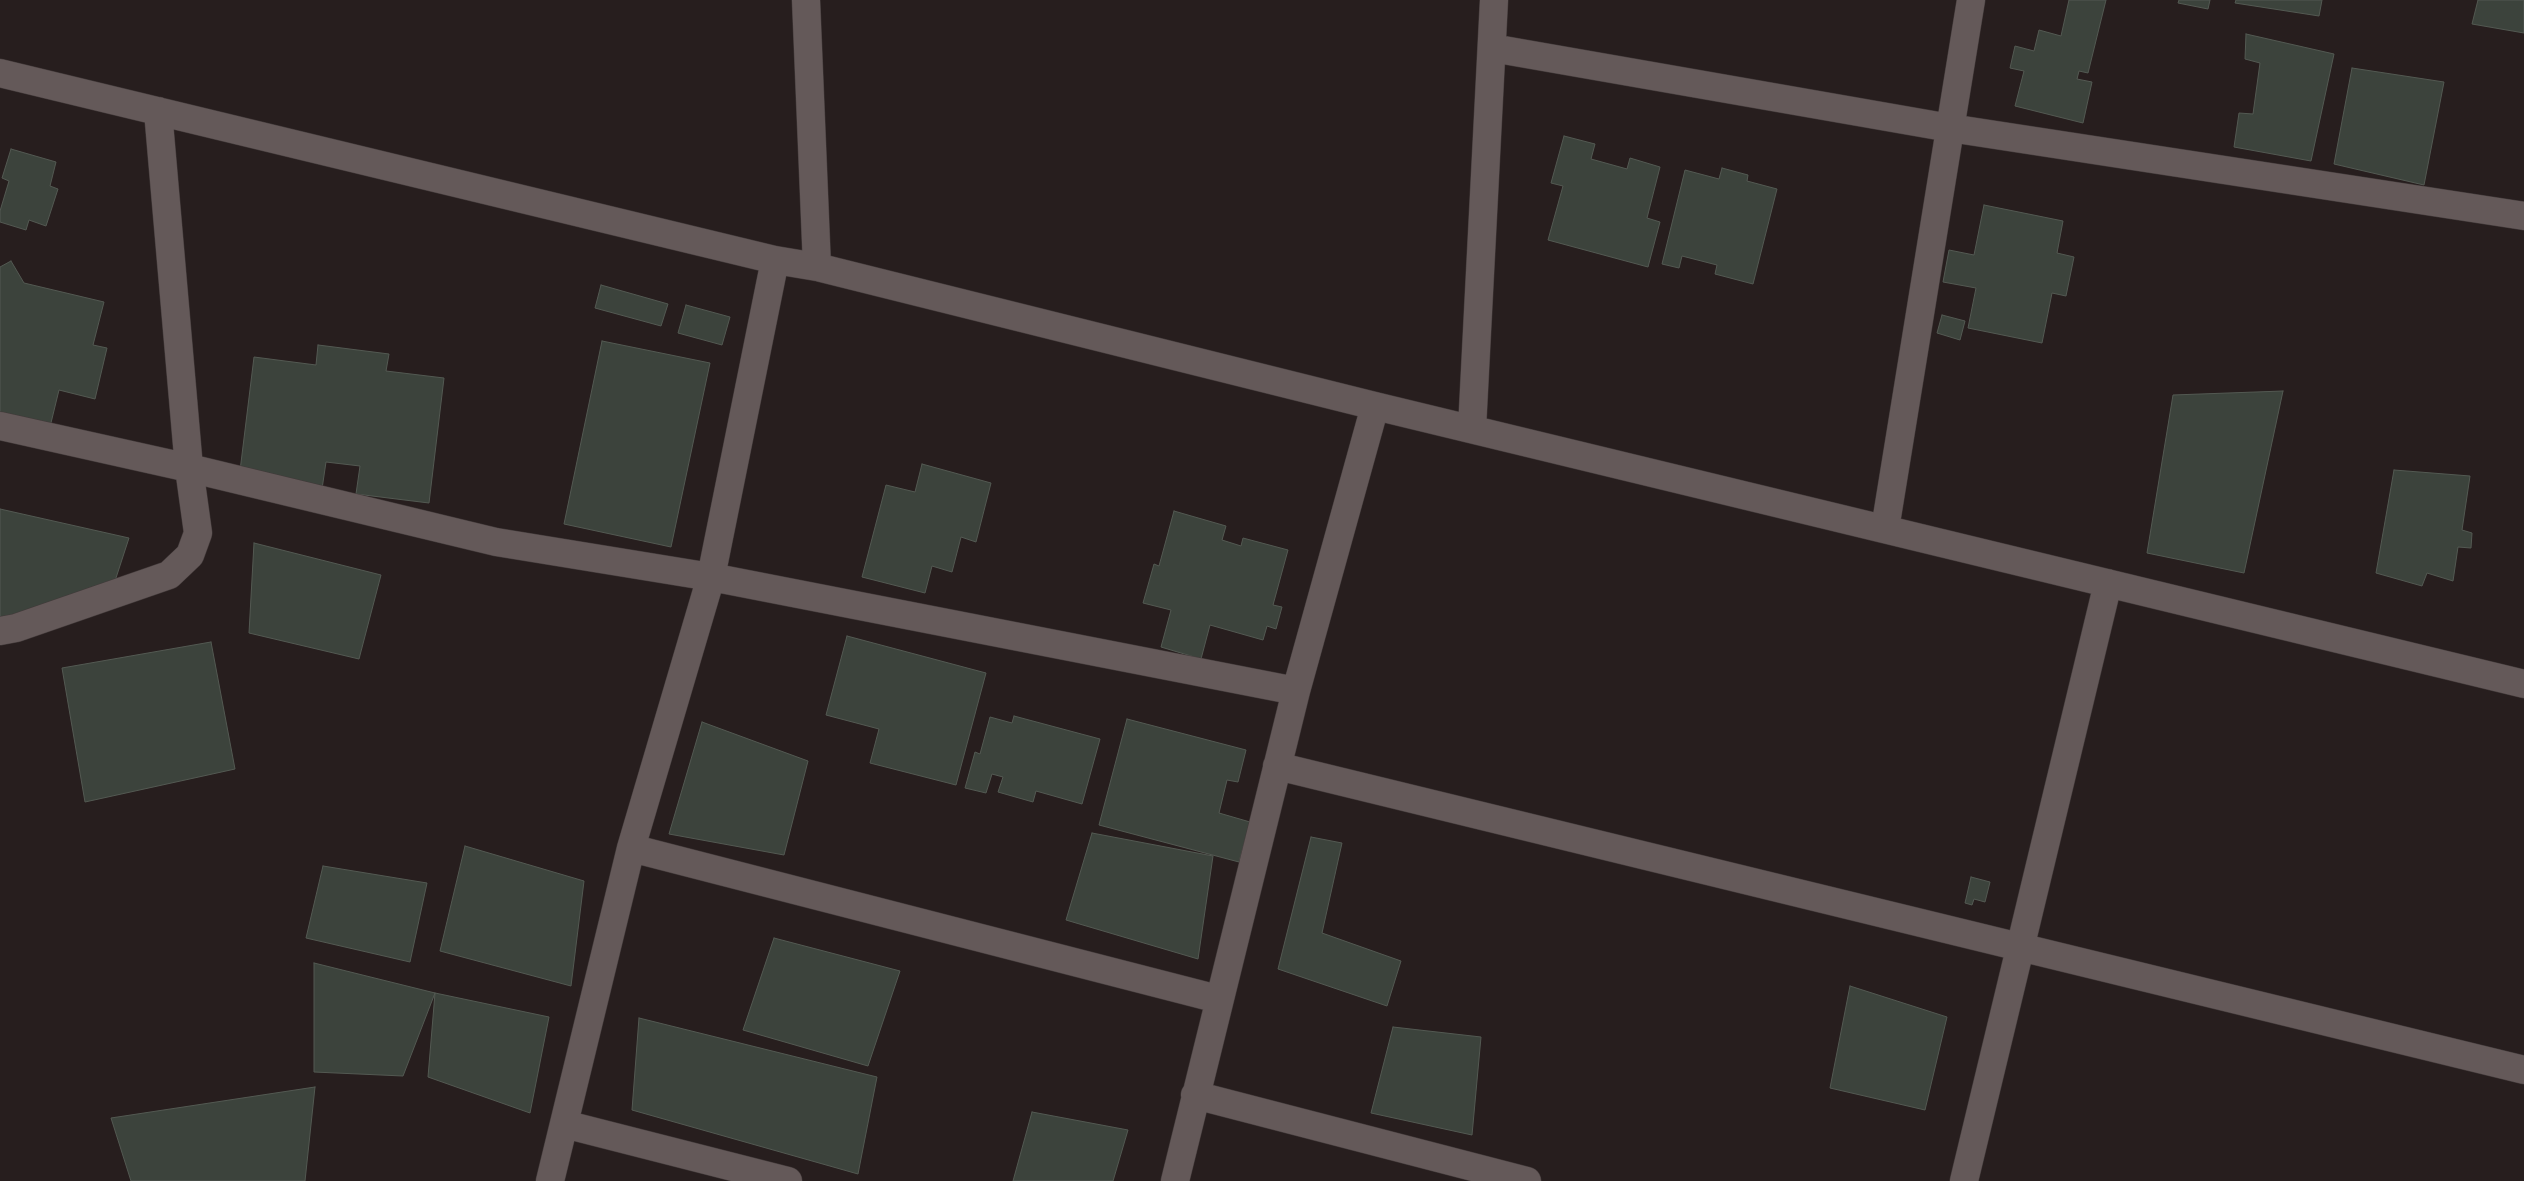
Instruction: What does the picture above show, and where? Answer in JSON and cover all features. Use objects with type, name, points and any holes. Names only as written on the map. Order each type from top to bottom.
[{"type":"street","points":[[806,0],[817,266]]},
{"type":"street","points":[[1472,429],[1494,0]]},
{"type":"street","points":[[1885,529],[1971,0]]},
{"type":"street","points":[[1492,48],[1950,128],[2524,216]]},
{"type":"street","points":[[0,73],[775,260],[817,266],[1375,406],[2524,684]]},
{"type":"street","points":[[0,631],[16,628],[169,575],[190,555],[198,532],[189,468],[158,111]]},
{"type":"street","points":[[550,1181],[631,848],[711,577],[775,260]]},
{"type":"street","points":[[1175,1181],[1218,999],[1296,691],[1375,406]]},
{"type":"street","points":[[0,426],[189,468],[496,542],[711,577],[1296,691]]},
{"type":"street","points":[[1964,1181],[2108,583]]},
{"type":"street","points":[[1277,766],[2524,1070]]},
{"type":"street","points":[[631,848],[1218,999]]},
{"type":"street","points":[[1195,1095],[1527,1181]]},
{"type":"street","points":[[564,1124],[788,1181]]},
{"type":"building","points":[[2069,0],[2106,0],[2088,73],[2079,71],[2077,79],[2092,82],[2083,123],[2015,106],[2024,71],[2010,68],[2015,46],[2034,51],[2039,30],[2061,36]]},
{"type":"building","points":[[2179,0],[2210,0],[2208,9],[2178,3]]},
{"type":"building","points":[[2236,0],[2322,0],[2319,16],[2235,3]]},
{"type":"building","points":[[2478,0],[2524,0],[2524,33],[2472,24]]},
{"type":"building","points":[[2246,34],[2334,54],[2311,161],[2234,147],[2239,113],[2253,114],[2260,63],[2245,59]]},
{"type":"building","points":[[2352,68],[2444,82],[2424,185],[2334,164]]},
{"type":"building","points":[[1564,136],[1595,144],[1591,159],[1627,169],[1630,158],[1660,167],[1647,218],[1660,222],[1648,267],[1548,240],[1563,186],[1551,183]]},
{"type":"building","points":[[11,149],[56,162],[50,186],[58,189],[46,226],[29,220],[26,230],[0,222],[0,211],[9,181],[2,178]]},
{"type":"building","points":[[1722,168],[1748,175],[1747,181],[1777,189],[1753,284],[1715,274],[1717,265],[1682,256],[1679,268],[1662,264],[1685,170],[1719,179]]},
{"type":"building","points":[[1984,205],[2063,221],[2057,253],[2074,257],[2066,296],[2052,293],[2042,343],[1968,328],[1976,288],[1943,282],[1949,250],[1974,255]]},
{"type":"building","points":[[11,261],[24,283],[104,302],[93,345],[107,348],[95,399],[59,390],[49,431],[0,419],[0,267]]},
{"type":"building","points":[[601,285],[668,304],[661,326],[595,308]]},
{"type":"building","points":[[686,305],[730,317],[722,345],[678,333]]},
{"type":"building","points":[[1942,315],[1965,321],[1960,340],[1937,333]]},
{"type":"building","points":[[602,341],[710,363],[671,547],[564,524]]},
{"type":"building","points":[[318,345],[389,354],[386,371],[444,378],[429,503],[356,494],[360,466],[326,462],[322,489],[239,479],[254,357],[316,365]]},
{"type":"building","points":[[2283,391],[2244,573],[2147,553],[2173,395]]},
{"type":"building","points":[[922,464],[991,483],[976,542],[961,537],[952,572],[932,566],[925,593],[862,577],[886,485],[915,492]]},
{"type":"building","points":[[2394,470],[2470,476],[2462,530],[2472,533],[2471,548],[2458,547],[2453,581],[2427,573],[2422,586],[2376,573]]},
{"type":"building","points":[[0,509],[129,538],[114,584],[0,621]]},
{"type":"building","points":[[1174,511],[1226,526],[1222,540],[1241,546],[1243,538],[1288,550],[1273,605],[1282,607],[1276,629],[1267,626],[1263,640],[1210,625],[1201,659],[1161,647],[1171,610],[1143,603],[1154,564],[1159,566]]},
{"type":"building","points":[[254,543],[381,575],[359,659],[249,633]]},
{"type":"building","points":[[847,636],[986,673],[956,785],[870,763],[879,729],[826,715]]},
{"type":"building","points":[[211,642],[235,769],[85,802],[62,668]]},
{"type":"building","points":[[1014,716],[1100,739],[1082,804],[1036,791],[1033,802],[998,792],[1003,777],[992,774],[986,793],[965,788],[975,752],[980,754],[990,717],[1012,723]]},
{"type":"building","points":[[1127,719],[1246,750],[1238,782],[1227,780],[1219,813],[1250,822],[1239,862],[1099,825]]},
{"type":"building","points":[[702,722],[808,761],[784,855],[669,834]]},
{"type":"building","points":[[1092,833],[1213,856],[1198,959],[1066,920]]},
{"type":"building","points":[[1311,837],[1342,843],[1322,933],[1401,961],[1387,1006],[1278,969]]},
{"type":"building","points":[[465,846],[584,881],[571,986],[440,951]]},
{"type":"building","points":[[323,866],[427,883],[410,962],[306,938]]},
{"type":"building","points":[[1971,877],[1990,882],[1985,902],[1974,899],[1972,905],[1965,903]]},
{"type":"building","points":[[774,938],[900,971],[868,1066],[743,1030]]},
{"type":"building","points":[[314,963],[435,993],[403,1076],[314,1072]]},
{"type":"building","points":[[1850,986],[1947,1017],[1925,1110],[1830,1088]]},
{"type":"building","points":[[435,993],[549,1017],[530,1113],[428,1077]]},
{"type":"building","points":[[639,1018],[877,1077],[858,1174],[632,1110]]},
{"type":"building","points":[[1393,1027],[1481,1037],[1472,1135],[1371,1113]]},
{"type":"building","points":[[315,1087],[305,1181],[131,1181],[111,1118]]},
{"type":"building","points":[[1032,1112],[1128,1130],[1113,1181],[1013,1181]]}]
